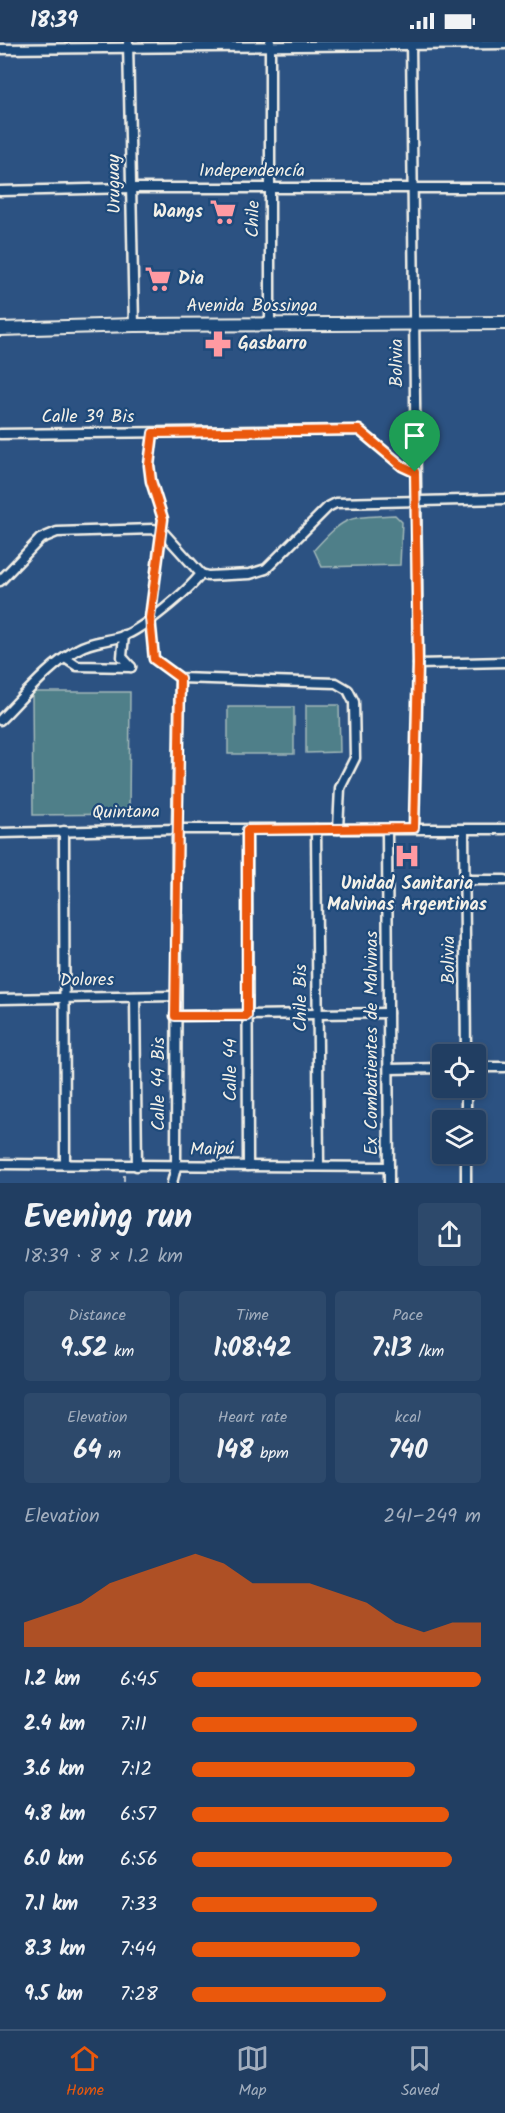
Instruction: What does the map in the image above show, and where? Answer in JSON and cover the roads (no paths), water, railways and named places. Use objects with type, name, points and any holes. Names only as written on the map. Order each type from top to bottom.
[{"type":"main road","name":"Avenida Bossinga","points":[[0,329],[134,325],[413,325],[505,322]]},
{"type":"street","name":"Chile","points":[[270,43],[270,324]]},
{"type":"street","name":"Bolivia","points":[[411,43],[418,664],[414,828]]},
{"type":"street","points":[[0,49],[128,44],[505,44]]},
{"type":"street","name":"Uruguay","points":[[128,44],[134,325]]},
{"type":"street","name":"Independencía","points":[[0,191],[271,187],[505,188]]},
{"type":"street","name":"Calle 39 Bis","points":[[0,434],[359,430],[402,466],[415,472]]},
{"type":"street","points":[[153,433],[149,465],[151,481],[163,519],[150,618],[154,659],[180,678],[336,683],[348,690],[354,702],[355,758],[340,788],[338,829]]},
{"type":"street","points":[[0,581],[40,539],[57,532],[153,529],[162,531],[201,574],[208,576],[258,573],[266,568],[328,507],[336,503],[505,499]]},
{"type":"street","points":[[0,720],[65,658],[80,648],[124,635],[187,590],[201,574]]},
{"type":"street","points":[[65,658],[76,666],[131,667],[122,657],[124,635]]},
{"type":"street","points":[[418,664],[505,662]]},
{"type":"street","name":"Calle 44 Bis","points":[[172,1183],[176,1167],[175,996],[180,678]]},
{"type":"street","name":"Quintana","points":[[0,833],[177,829],[505,829]]},
{"type":"street","name":"Chile Bis","points":[[316,829],[319,1166]]},
{"type":"street","name":"Calle 44","points":[[247,830],[248,1166]]},
{"type":"street","name":"Ex Combatientes de Malvinas","points":[[387,830],[389,1183]]},
{"type":"street","name":"Bolivia","points":[[464,830],[466,1044]]},
{"type":"street","points":[[64,831],[65,1164]]},
{"type":"street","points":[[465,880],[505,880]]},
{"type":"street","name":"Dolores","points":[[0,999],[175,996]]},
{"type":"street","points":[[135,997],[136,1166]]},
{"type":"street","points":[[175,1016],[388,1013]]},
{"type":"street","points":[[486,1067],[505,1067]]},
{"type":"street","points":[[389,1069],[432,1068]]},
{"type":"street","name":"Maipú","points":[[0,1164],[389,1167]]},
{"type":"street","points":[[466,1164],[466,1183]]},
{"type":"place","name":"Wangs","points":[[223,212]]},
{"type":"place","name":"Dia","points":[[158,279]]},
{"type":"place","name":"Gasbarro","points":[[218,344]]},
{"type":"place","name":"Unidad Sanitaria Malvinas Argentinas","points":[[407,856]]}]
